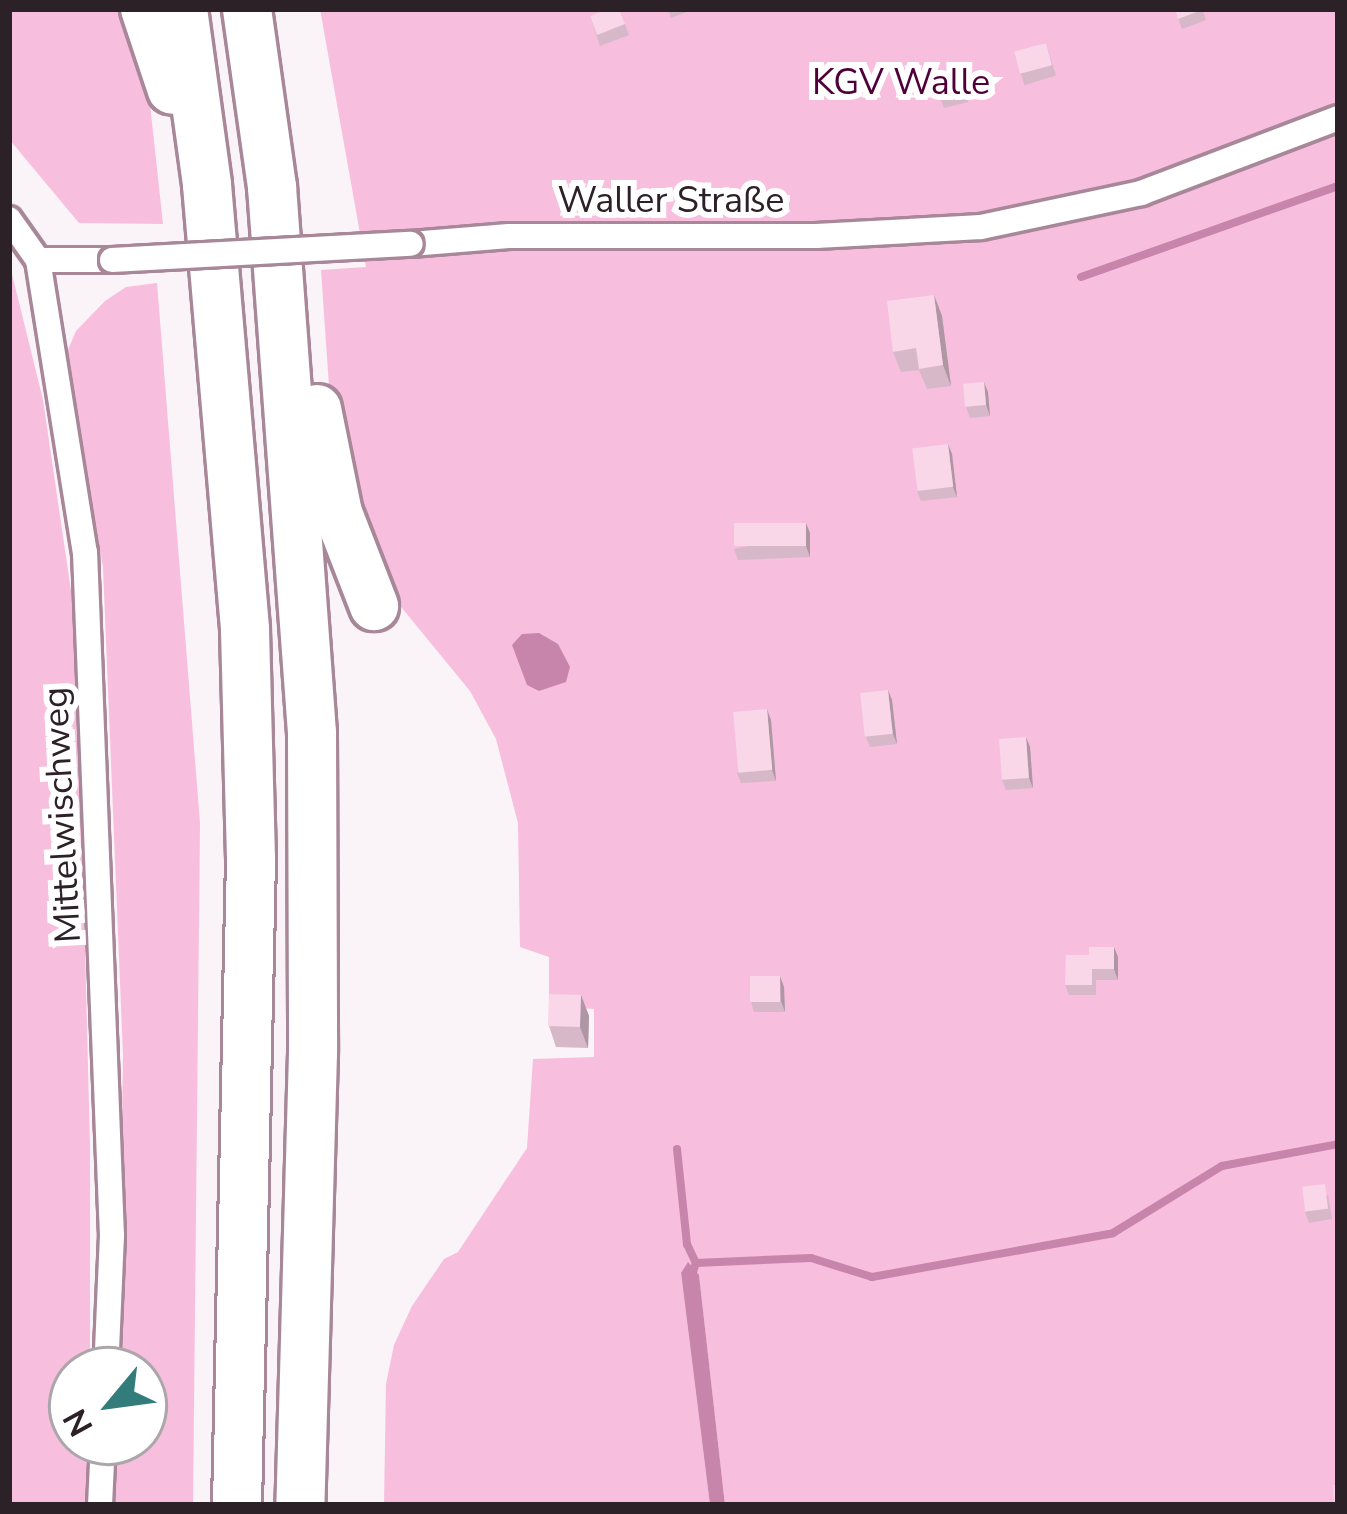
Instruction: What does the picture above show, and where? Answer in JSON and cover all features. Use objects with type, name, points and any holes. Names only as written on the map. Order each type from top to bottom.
[{"type":"highway","points":[[145,9],[207,185]]},
{"type":"highway","points":[[183,9],[207,185],[245,630],[251,860],[237,1505]]},
{"type":"highway","points":[[247,9],[283,302],[312,734],[313,1053],[300,1505]]},
{"type":"highway","points":[[283,302],[315,398],[338,513],[374,606]]},
{"type":"street","name":"Waller Straße","points":[[38,260],[112,260],[509,236],[816,236],[981,227],[1141,193],[1338,118]]},
{"type":"street","points":[[9,219],[38,260]]},
{"type":"street","name":"Mittelwischweg","points":[[38,260],[85,551],[112,1234],[107,1346]]},
{"type":"street","points":[[100,1505],[102,1466]]},
{"type":"green space","points":[[9,9],[130,9],[149,95],[163,224],[79,223],[9,139]]},
{"type":"green space","name":"KGV Walle","points":[[320,9],[1338,9],[1338,1505],[725,1505],[699,1276],[688,1263],[681,1274],[710,1505],[384,1505],[386,1384],[394,1345],[412,1306],[444,1259],[458,1252],[527,1148],[533,1059],[594,1057],[594,1009],[549,1006],[549,957],[520,947],[518,823],[496,739],[470,691],[402,608],[370,550],[346,486],[329,386],[321,270],[366,267]]},
{"type":"green space","points":[[9,262],[43,400],[77,632],[90,1147],[90,1346],[48,1346],[48,1466],[88,1466],[86,1505],[9,1505]]},
{"type":"green space","points":[[157,283],[200,823],[193,1505],[114,1505],[115,1466],[168,1466],[168,1346],[118,1346],[123,1055],[103,567],[65,357],[76,331],[126,287]]},
{"type":"shaded area","points":[[539,633],[558,644],[570,667],[566,682],[539,691],[527,685],[512,645],[522,634]]},
{"type":"shaded area","points":[[688,1262],[699,1275],[725,1505],[710,1505],[681,1273]]},
{"type":"building","points":[[619,9],[625,24],[597,35],[590,16]]},
{"type":"building","points":[[1175,9],[1202,9],[1202,10],[1178,19]]},
{"type":"building","points":[[1046,43],[1052,65],[1020,74],[1014,52]]},
{"type":"building","points":[[959,70],[965,92],[940,99],[934,77]]},
{"type":"building","points":[[934,295],[943,365],[919,369],[916,348],[893,352],[887,301]]},
{"type":"building","points":[[984,382],[986,405],[965,407],[963,384]]},
{"type":"building","points":[[948,444],[953,487],[918,491],[912,448]]},
{"type":"building","points":[[734,523],[806,523],[806,546],[734,546]]},
{"type":"building","points":[[888,690],[893,734],[865,737],[860,693]]},
{"type":"building","points":[[767,709],[772,770],[738,773],[733,712]]},
{"type":"building","points":[[1026,737],[1029,778],[1002,780],[999,739]]},
{"type":"building","points":[[1089,947],[1114,947],[1114,969],[1092,969],[1092,985],[1065,985],[1066,955],[1089,955]]},
{"type":"building","points":[[750,976],[780,976],[780,1002],[750,1002]]},
{"type":"building","points":[[549,994],[581,995],[580,1027],[548,1026]]},
{"type":"building","points":[[1325,1184],[1328,1209],[1305,1212],[1302,1187]]},
{"type":"waterway","points":[[1081,277],[1338,186]]},
{"type":"waterway","points":[[692,1275],[696,1263],[811,1258],[872,1277],[1113,1233],[1222,1166],[1338,1144]]},
{"type":"waterway","points":[[677,1149],[687,1244],[696,1263]]}]
